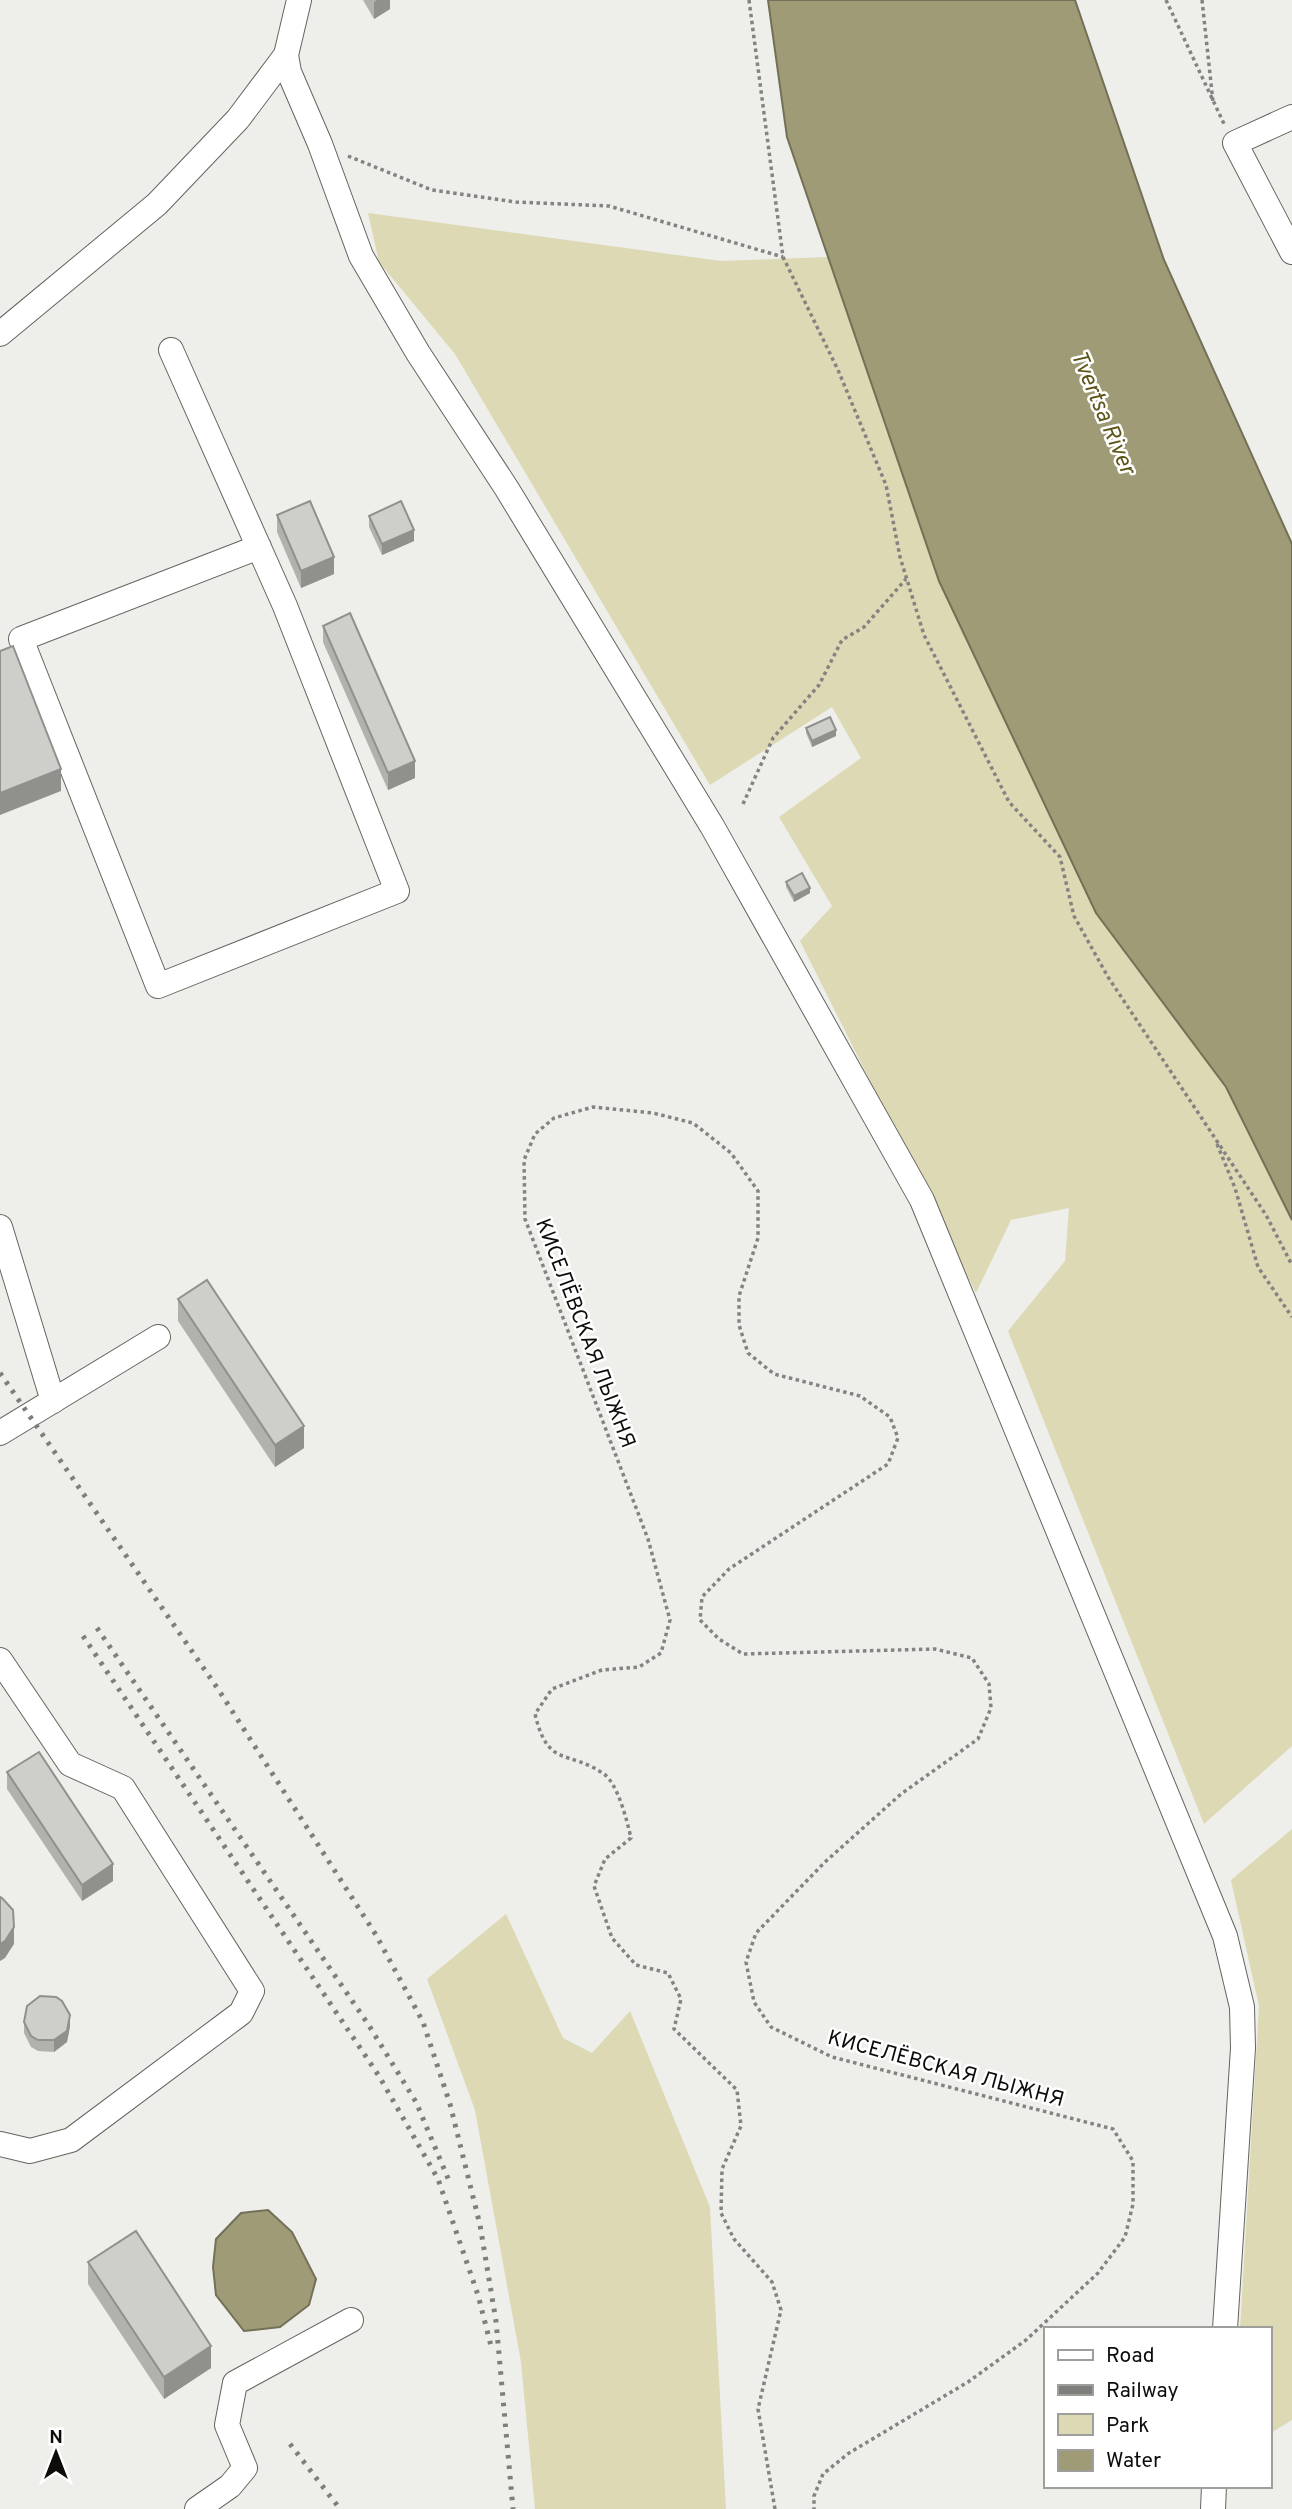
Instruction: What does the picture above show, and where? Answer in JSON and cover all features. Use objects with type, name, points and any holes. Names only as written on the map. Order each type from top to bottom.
[{"type":"street","points":[[0,334],[157,204],[239,119],[286,55],[299,0]]},
{"type":"street","points":[[286,55],[289,72],[320,144],[360,256],[418,354],[507,489],[758,907],[922,1200],[977,1328],[1225,1936],[1242,2007],[1243,2048],[1225,2327]]},
{"type":"street","points":[[1292,117],[1235,143],[1292,252]]},
{"type":"street","points":[[172,350],[259,547],[397,891],[158,986],[21,639],[259,547]]},
{"type":"street","points":[[0,1227],[53,1401]]},
{"type":"street","points":[[0,1433],[158,1337]]},
{"type":"street","points":[[0,1660],[70,1764],[123,1788],[252,1991],[241,2013],[71,2140],[30,2151],[0,2144]]},
{"type":"street","points":[[197,2509],[230,2486],[245,2468],[227,2425],[235,2383],[351,2320]]},
{"type":"street","points":[[1213,2509],[1214,2488]]},
{"type":"path","points":[[750,0],[783,257],[838,370],[886,485],[906,579],[925,635],[1009,802],[1060,857],[1074,916],[1108,977],[1266,1215],[1292,1265]]},
{"type":"path","points":[[1166,0],[1214,106],[1235,143]]},
{"type":"path","points":[[1202,0],[1214,106]]},
{"type":"path","points":[[320,144],[432,190],[516,202],[610,206],[783,257]]},
{"type":"path","points":[[743,804],[773,738],[819,685],[842,640],[864,627],[906,579]]},
{"type":"path","name":"КИСЕЛЁВСКАЯ ЛЫЖНЯ","points":[[775,2509],[758,2409],[781,2310],[772,2282],[734,2239],[721,2213],[722,2169],[741,2126],[737,2090],[674,2029],[681,1999],[668,1973],[636,1965],[612,1938],[594,1885],[605,1859],[631,1838],[624,1808],[606,1774],[552,1752],[540,1735],[536,1714],[552,1689],[602,1670],[639,1667],[661,1653],[670,1619],[648,1539],[525,1219],[524,1160],[536,1134],[554,1118],[593,1107],[653,1113],[694,1123],[731,1153],[758,1191],[758,1238],[739,1296],[739,1325],[748,1353],[774,1374],[860,1396],[890,1417],[898,1438],[888,1464],[729,1569],[702,1597],[700,1619],[719,1639],[743,1654],[935,1649],[972,1658],[989,1684],[991,1708],[978,1738],[901,1794],[825,1862],[756,1933],[746,1962],[754,2002],[771,2027],[832,2057],[1113,2129],[1133,2161],[1133,2204],[1125,2237],[1098,2273],[1026,2340],[968,2382],[849,2453],[823,2474],[814,2496],[814,2509]]},
{"type":"path","points":[[1214,1136],[1235,1188],[1258,1267],[1292,1317]]},
{"type":"green space","points":[[368,213],[721,261],[828,257],[939,581],[1096,912],[1226,1087],[1292,1220],[1292,1746],[1204,1824],[1008,1331],[1065,1261],[1069,1208],[1011,1220],[976,1293],[800,941],[832,906],[779,817],[861,758],[832,707],[710,785],[455,354],[379,262]]},
{"type":"green space","points":[[1292,1829],[1292,2420],[1271,2433],[1271,2327],[1240,2327],[1259,2006],[1231,1880]]},
{"type":"green space","points":[[506,1914],[563,2038],[592,2053],[630,2011],[710,2207],[726,2509],[535,2509],[521,2362],[475,2110],[427,1979]]},
{"type":"water","name":"Tvertsa River","points":[[768,0],[1075,0],[1164,260],[1292,544],[1292,1220],[1226,1087],[1096,913],[939,581],[787,137]]},
{"type":"water","points":[[268,2210],[292,2232],[316,2279],[309,2305],[280,2327],[244,2331],[216,2295],[213,2267],[216,2239],[241,2213]]},
{"type":"building","points":[[310,501],[334,557],[301,571],[277,515]]},
{"type":"building","points":[[401,501],[414,530],[382,544],[369,516]]},
{"type":"building","points":[[350,613],[415,761],[388,773],[323,626]]},
{"type":"building","points":[[13,646],[61,769],[0,793],[0,651]]},
{"type":"building","points":[[830,717],[836,730],[812,741],[806,728]]},
{"type":"building","points":[[802,873],[810,888],[794,896],[786,882]]},
{"type":"building","points":[[207,1280],[304,1426],[275,1445],[178,1299]]},
{"type":"building","points":[[39,1752],[113,1864],[82,1885],[7,1772]]},
{"type":"building","points":[[0,1897],[13,1910],[14,1927],[0,1944]]},
{"type":"building","points":[[40,1996],[56,1997],[62,2001],[70,2015],[67,2031],[54,2040],[38,2040],[31,2036],[24,2022],[27,2006]]},
{"type":"building","points":[[136,2231],[211,2346],[164,2377],[88,2262]]},
{"type":"railway","points":[[0,1373],[218,1689],[376,1935],[423,2022],[450,2104],[480,2225],[496,2321],[513,2509]]},
{"type":"railway","points":[[97,1628],[368,2024],[416,2102],[450,2183]]},
{"type":"railway","points":[[83,1636],[379,2076],[438,2179],[478,2295],[491,2346]]},
{"type":"railway","points":[[290,2444],[340,2509]]}]
